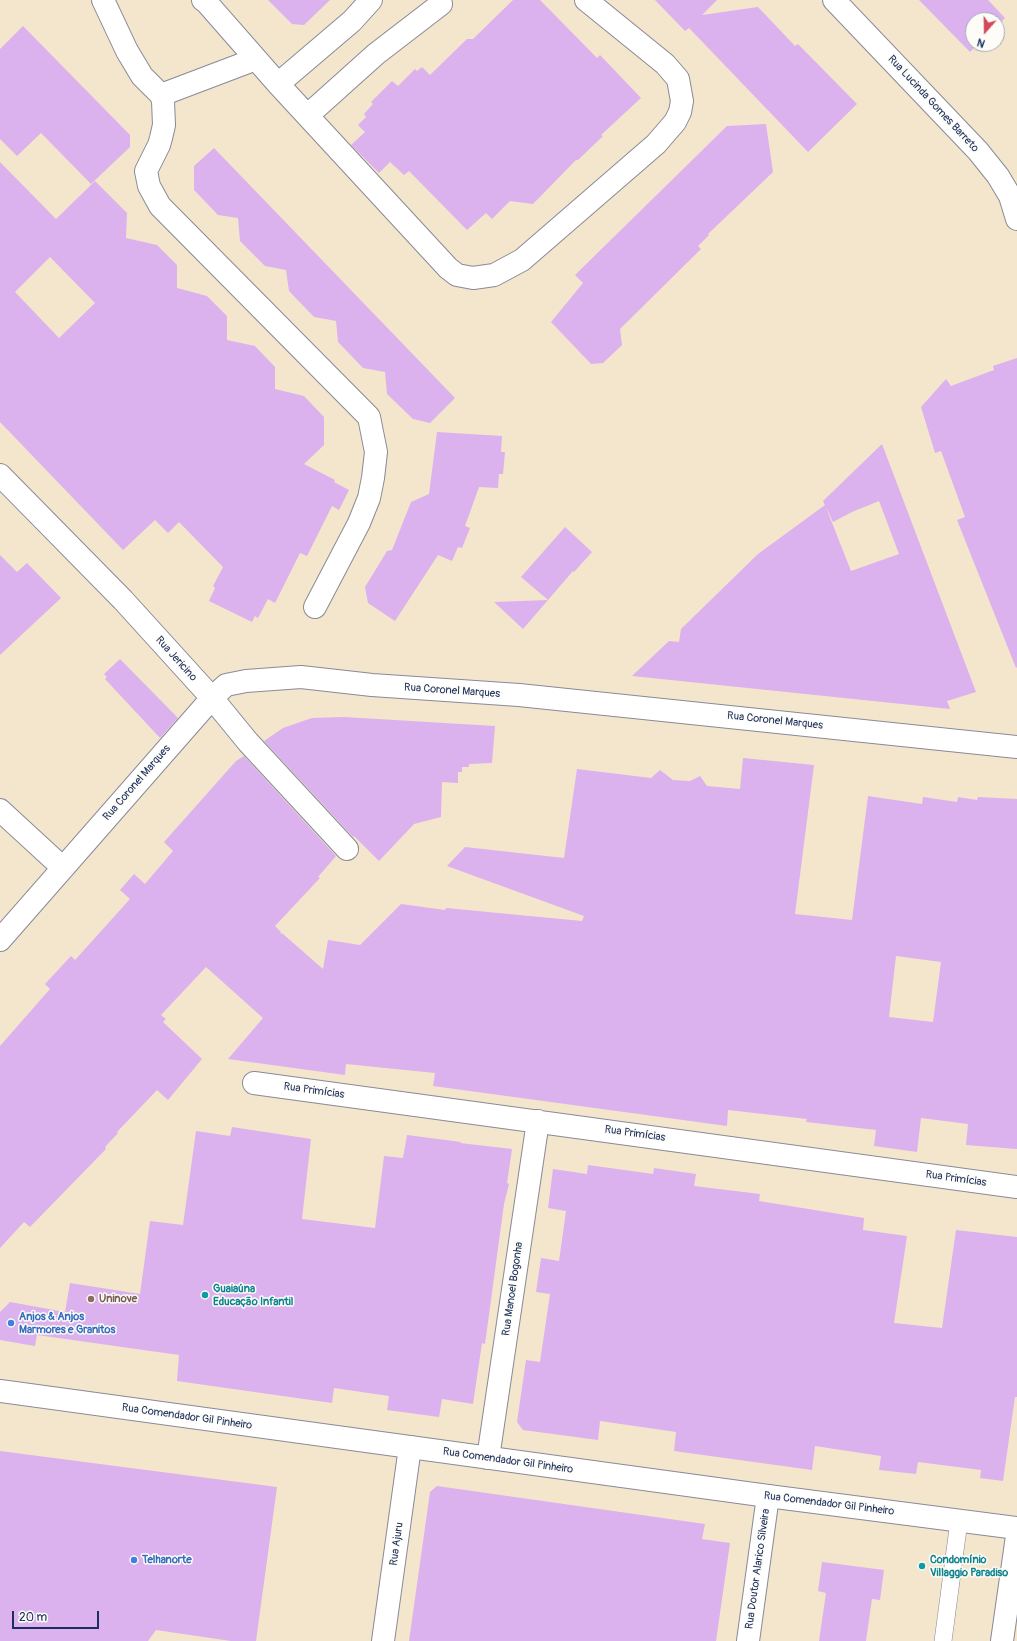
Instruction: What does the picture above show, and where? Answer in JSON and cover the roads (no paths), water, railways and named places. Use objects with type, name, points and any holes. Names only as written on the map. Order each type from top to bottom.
[{"type":"street","points":[[104,0],[127,52],[142,76],[161,95],[164,106],[163,131],[159,146],[146,171],[149,186],[160,206],[369,417],[376,452],[374,478],[370,498],[359,523],[315,607]]},
{"type":"street","points":[[203,0],[278,84],[448,268],[457,275],[473,278],[494,275],[522,260],[650,149],[675,122],[680,112],[682,101],[678,79],[665,64],[586,0]]},
{"type":"street","points":[[278,84],[352,21],[371,0]]},
{"type":"street","points":[[418,0],[429,4],[447,2]]},
{"type":"street","name":"Rua Lucinda Gomes Barreto","points":[[834,0],[978,151],[998,176],[1010,196],[1017,219]]},
{"type":"street","points":[[308,115],[376,54],[447,2]]},
{"type":"street","points":[[161,95],[256,59]]},
{"type":"street","name":"Rua Jericino","points":[[0,475],[123,600],[212,698],[248,742],[346,849]]},
{"type":"street","name":"Rua Coronel Marques","points":[[0,940],[212,698],[226,685],[246,681],[301,677],[372,685],[519,695],[1017,747]]},
{"type":"street","points":[[0,810],[63,868]]},
{"type":"street","name":"Rua Primícias","points":[[254,1083],[1017,1187]]},
{"type":"street","name":"Rua Manoel Bogonha","points":[[488,1458],[538,1121]]},
{"type":"street","name":"Rua Comendador Gil Pinheiro","points":[[0,1391],[768,1496],[1017,1528]]},
{"type":"street","name":"Rua Ajuru","points":[[383,1641],[410,1447]]},
{"type":"street","name":"Rua Doutor Alarico Silveira","points":[[748,1641],[768,1496]]},
{"type":"street","points":[[1002,1641],[1017,1536]]},
{"type":"lane","points":[[943,1641],[959,1520]]},
{"type":"place","name":"Guaiaúna Educação Infantil","points":[[205,1295]]},
{"type":"place","name":"Uninove","points":[[91,1299]]},
{"type":"place","name":"Anjos & Anjos Marmores e Granitos","points":[[11,1323]]},
{"type":"place","name":"Telhanorte","points":[[134,1560]]},
{"type":"place","name":"Condomínio Villaggio Paradiso","points":[[922,1566]]}]
